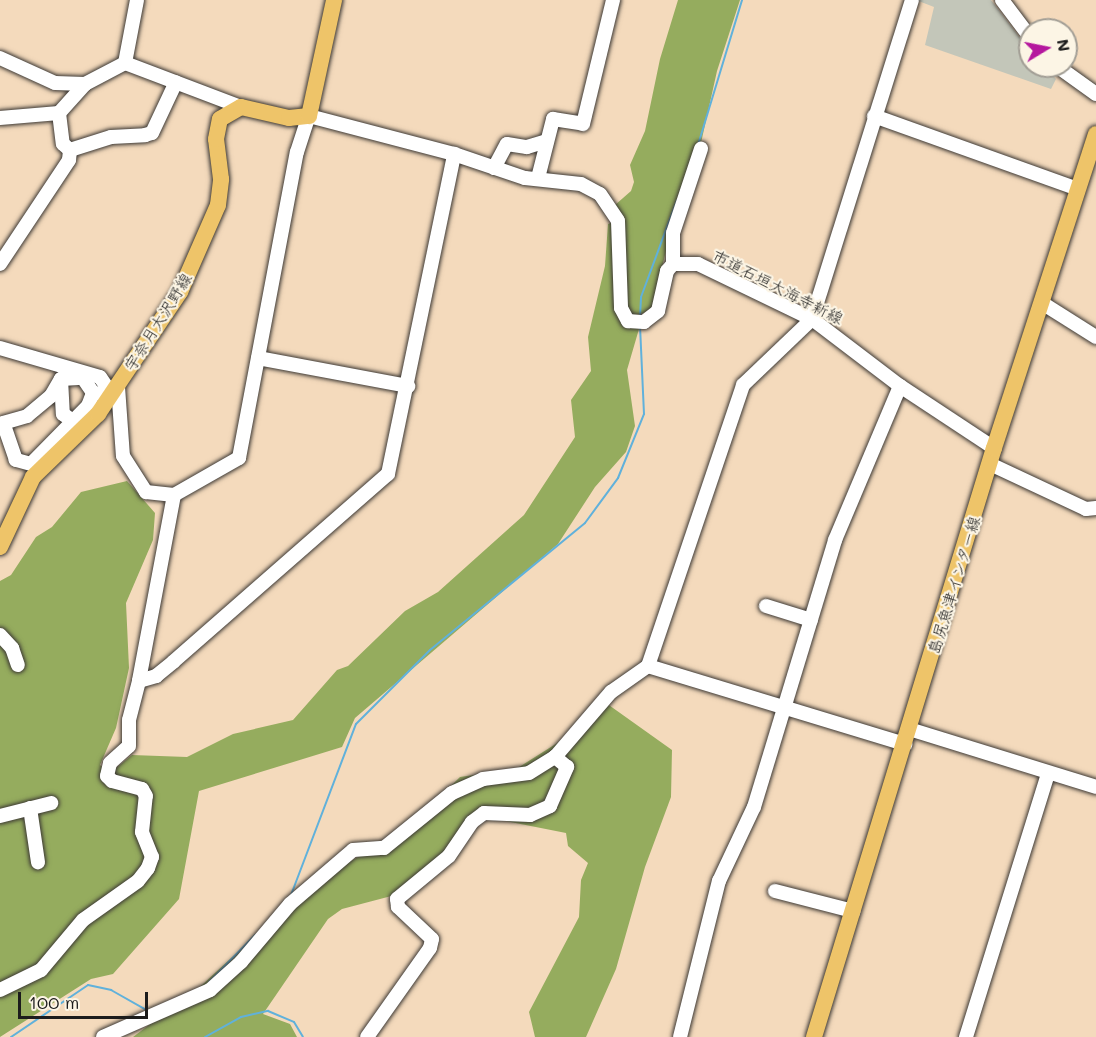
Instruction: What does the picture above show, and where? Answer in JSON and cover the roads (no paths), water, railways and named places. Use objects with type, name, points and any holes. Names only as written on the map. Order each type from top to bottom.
[{"type":"main road","points":[[241,107],[289,118],[309,116],[333,0]]},
{"type":"main road","name":"宇奈月大沢野線","points":[[0,547],[33,477],[92,421],[115,391],[180,292],[210,229],[218,205],[220,179],[216,126],[228,111],[241,107]]},
{"type":"main road","name":"島尻魚津インター線","points":[[818,1036],[853,911],[992,456],[1078,189],[1092,162],[1096,134]]},
{"type":"street","points":[[125,63],[137,0]]},
{"type":"street","points":[[538,178],[554,119],[583,124],[613,0]]},
{"type":"street","points":[[103,1037],[210,990],[241,962],[290,904],[353,850],[384,848],[452,793],[483,779],[529,772],[555,758],[611,692],[648,666],[743,385],[812,319],[912,0]]},
{"type":"street","points":[[1002,0],[1018,22]]},
{"type":"street","points":[[0,58],[55,83],[85,84]]},
{"type":"street","points":[[0,118],[59,113],[85,84],[125,63],[241,107]]},
{"type":"street","points":[[1074,78],[1096,94]]},
{"type":"street","points":[[70,150],[111,137],[152,133],[176,82]]},
{"type":"street","points":[[59,113],[63,144],[70,150]]},
{"type":"street","points":[[0,348],[100,377],[115,391],[123,456],[146,492],[174,495],[239,458],[297,152],[309,116],[454,154],[494,168],[538,178],[581,184],[600,194],[618,221],[621,308],[628,321],[644,322],[658,311],[667,271],[673,264],[674,233],[701,149]]},
{"type":"street","points":[[874,116],[1078,189]]},
{"type":"street","points":[[494,168],[507,144],[526,147],[547,141]]},
{"type":"street","points":[[0,264],[69,160],[70,150]]},
{"type":"street","points":[[139,681],[165,669],[388,474],[408,386],[454,154]]},
{"type":"street","name":"市道石垣大海寺新線","points":[[673,264],[698,264],[812,319],[992,456],[1086,509],[1096,508]]},
{"type":"street","points":[[1042,303],[1096,338]]},
{"type":"street","points":[[258,358],[408,386]]},
{"type":"street","points":[[61,379],[83,378],[93,393]]},
{"type":"street","points":[[61,379],[51,396],[27,416],[3,423],[16,460],[30,464],[74,422],[88,406],[93,393]]},
{"type":"street","points":[[61,379],[63,414],[74,422]]},
{"type":"street","points":[[680,1037],[719,881],[754,807],[835,540],[900,386]]},
{"type":"street","points":[[93,393],[115,391]]},
{"type":"street","points":[[0,990],[41,970],[82,920],[138,881],[148,868],[152,857],[142,832],[146,796],[142,789],[112,782],[107,776],[110,763],[129,746],[129,720],[139,681],[174,495]]},
{"type":"street","points":[[766,606],[811,620]]},
{"type":"street","points":[[0,635],[12,648],[18,665]]},
{"type":"street","points":[[648,666],[784,707],[907,736],[1096,787]]},
{"type":"street","points":[[367,1037],[430,948],[432,939],[398,907],[397,899],[449,856],[472,822],[484,813],[530,815],[550,806],[567,767],[555,758]]},
{"type":"street","points":[[966,1037],[1048,773]]},
{"type":"street","points":[[0,816],[51,803]]},
{"type":"street","points":[[30,808],[38,862]]},
{"type":"street","points":[[775,891],[853,911]]},
{"type":"waterway","points":[[698,145],[742,0]]},
{"type":"waterway","points":[[640,317],[641,297],[677,200]]},
{"type":"waterway","points":[[291,895],[356,724],[430,650],[585,523],[618,478],[644,414],[640,326]]},
{"type":"waterway","points":[[209,982],[255,935]]},
{"type":"waterway","points":[[11,1037],[88,985],[111,990],[148,1011]]},
{"type":"waterway","points":[[205,1037],[241,1017],[268,1011],[294,1022],[303,1037]]}]
